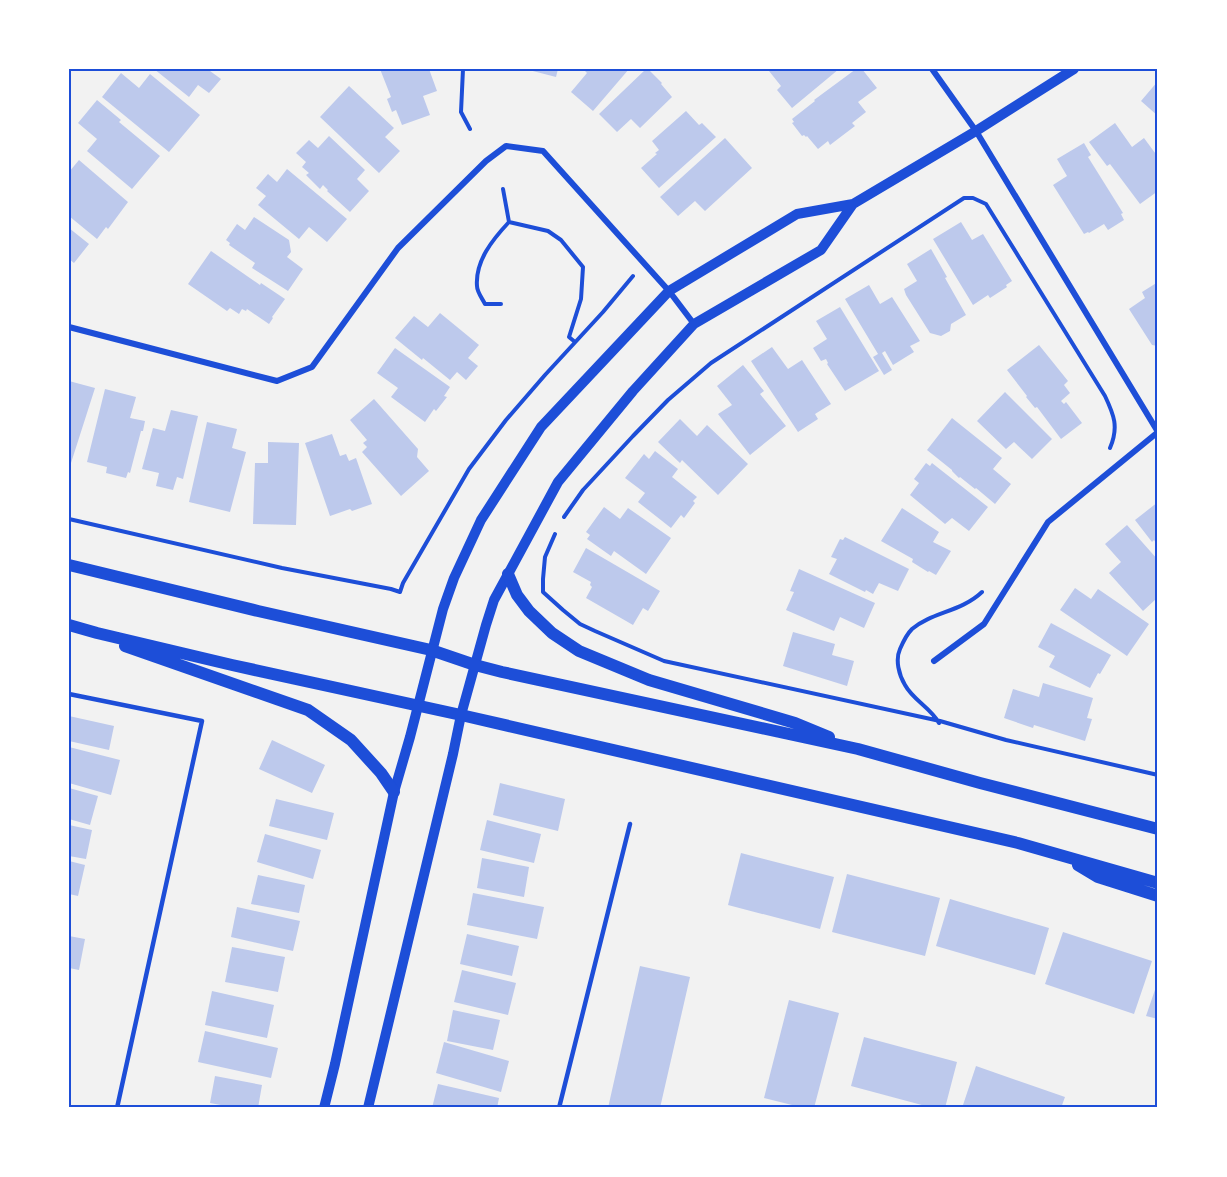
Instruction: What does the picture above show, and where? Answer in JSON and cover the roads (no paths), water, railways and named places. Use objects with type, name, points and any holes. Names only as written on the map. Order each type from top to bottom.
[{"type":"main road","points":[[69,565],[432,650],[475,665],[858,749],[1158,829]]},
{"type":"main road","points":[[507,574],[517,595],[529,611],[552,633],[579,651],[648,680],[795,723],[858,749]]},
{"type":"main road","points":[[69,625],[232,665],[461,715],[1007,841],[1158,883]]},
{"type":"main road","points":[[97,633],[126,647],[308,710],[351,740],[381,773],[394,792]]},
{"type":"main road","points":[[1059,854],[1098,877],[1158,896]]},
{"type":"street","points":[[932,69],[976,131],[1158,432],[1048,522],[984,624],[934,661]]},
{"type":"street","points":[[324,1108],[394,792],[443,609],[454,578],[481,520],[541,427],[669,291],[797,214],[853,204],[976,131],[1074,69]]},
{"type":"street","points":[[69,327],[276,381],[312,367],[398,248],[486,161],[506,146],[543,151],[669,291],[694,324]]},
{"type":"street","points":[[368,1108],[461,715],[494,600],[507,574],[558,482],[633,391],[694,324],[821,250],[853,204]]},
{"type":"lane","points":[[69,694],[202,721],[117,1108]]},
{"type":"lane","points":[[560,1108],[630,824]]}]
